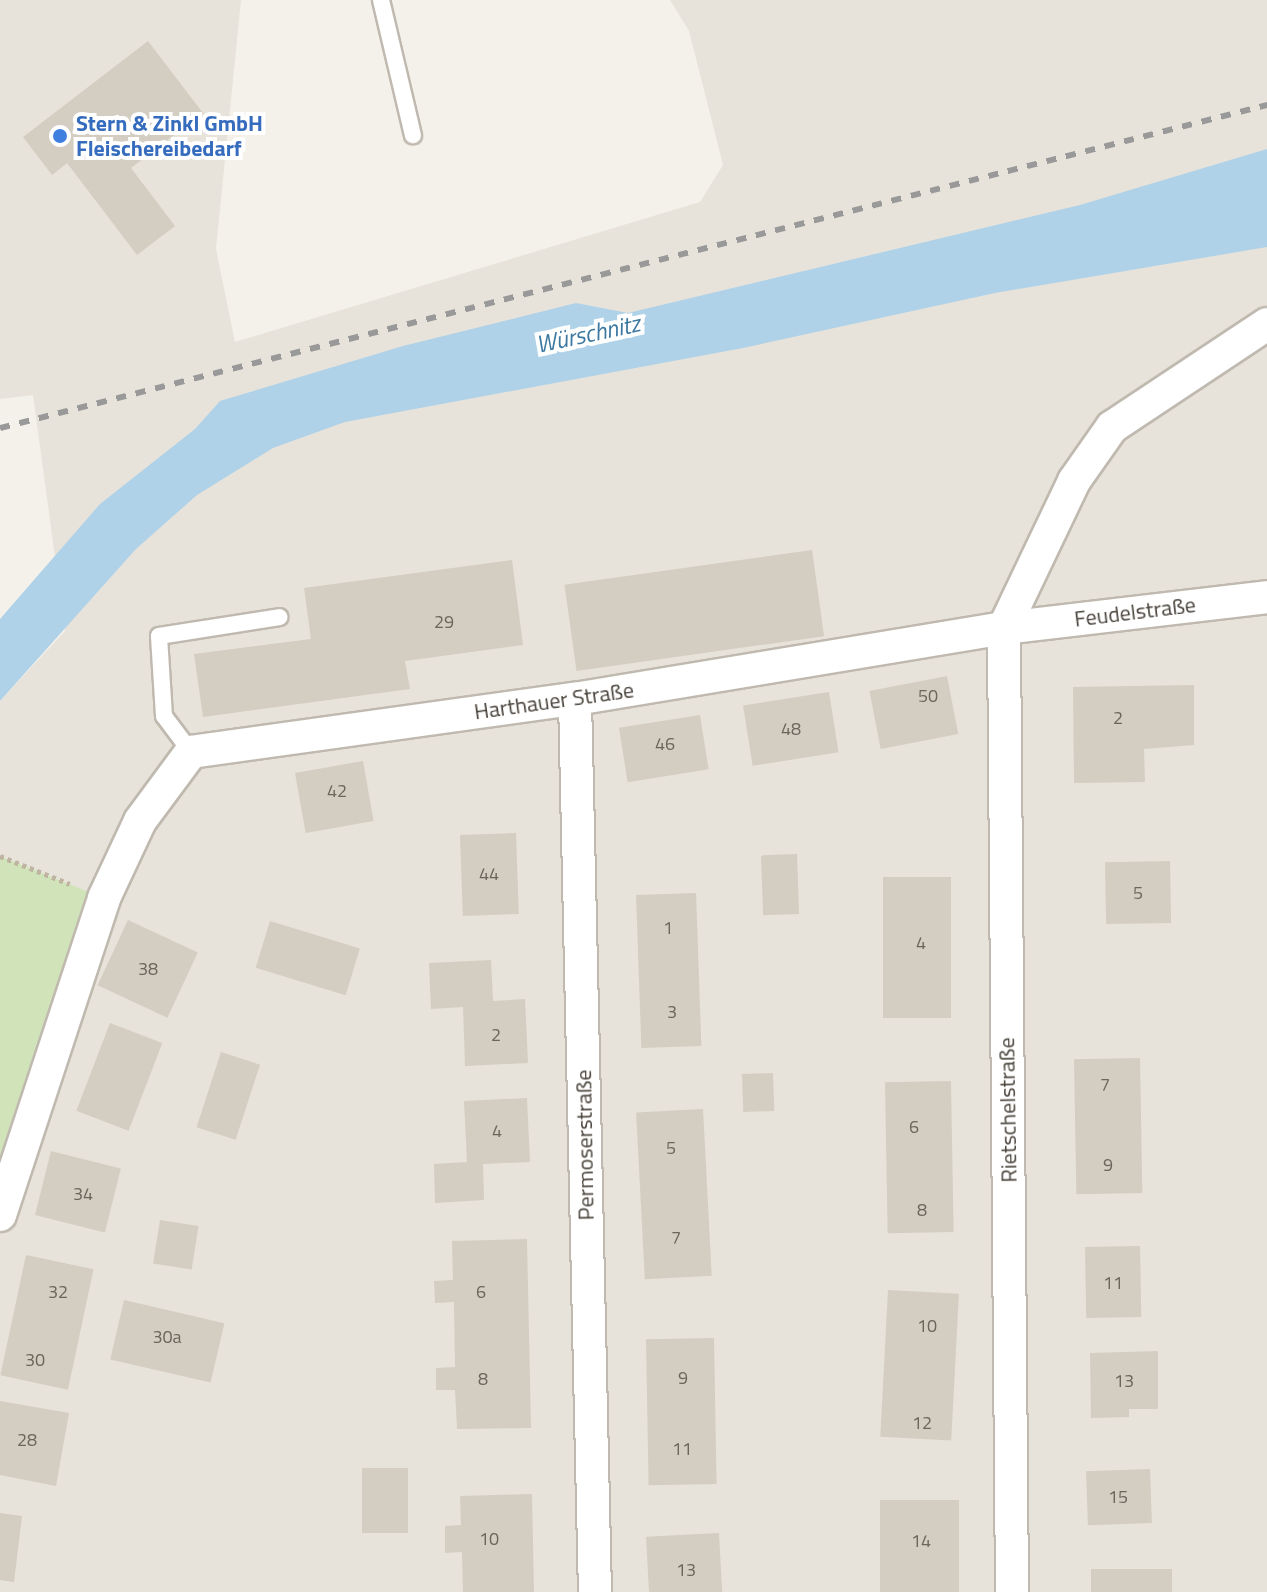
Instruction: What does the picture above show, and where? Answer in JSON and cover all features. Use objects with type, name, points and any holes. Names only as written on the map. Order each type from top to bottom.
[{"type":"street","points":[[1004,628],[1074,481],[1112,427],[1267,324]]},
{"type":"street","name":"Feudelstraße","points":[[1004,628],[1267,597]]},
{"type":"street","name":"Harthauer Straße","points":[[191,752],[575,699],[1004,628]]},
{"type":"street","name":"Rietschelstraße","points":[[1004,628],[1012,1592]]},
{"type":"street","name":"Permoserstraße","points":[[575,699],[595,1592]]},
{"type":"street","points":[[0,1215],[104,898],[140,821],[191,752]]},
{"type":"lane","points":[[381,0],[413,135]]},
{"type":"lane","points":[[191,752],[164,716],[159,636],[280,617]]},
{"type":"path","points":[[0,856],[104,898]]},
{"type":"shaded area","points":[[0,0],[241,0],[216,249],[235,342],[700,202],[723,165],[689,31],[670,0],[1267,0],[1267,1592],[0,1592],[0,1215],[104,898],[0,856],[0,701],[65,631],[33,395],[0,399]]},
{"type":"green space","points":[[0,856],[104,898],[0,1215]]},
{"type":"water","name":"Würschnitz","points":[[1267,149],[1267,247],[995,293],[743,348],[345,422],[273,448],[197,495],[136,549],[0,701],[0,619],[100,504],[195,429],[220,401],[403,346],[576,303],[628,313],[1080,205]]},
{"type":"building","points":[[148,41],[203,113],[131,168],[175,226],[137,255],[67,163],[52,175],[23,137]]},
{"type":"building","points":[[812,550],[824,636],[577,671],[564,585]]},
{"type":"building","points":[[512,560],[523,645],[405,661],[410,689],[203,717],[194,654],[311,639],[304,588]]},
{"type":"building","points":[[947,676],[958,734],[881,749],[869,691]]},
{"type":"building","points":[[1194,685],[1194,745],[1144,749],[1145,782],[1074,783],[1073,687]]},
{"type":"building","points":[[829,692],[839,752],[753,766],[743,706]]},
{"type":"building","points":[[700,715],[709,769],[628,782],[619,728]]},
{"type":"building","points":[[363,761],[374,821],[306,833],[295,773]]},
{"type":"building","points":[[516,833],[519,914],[463,916],[460,835]]},
{"type":"building","points":[[797,854],[799,914],[763,915],[761,855]]},
{"type":"building","points":[[1170,861],[1171,923],[1106,924],[1105,862]]},
{"type":"building","points":[[883,877],[951,877],[951,1018],[883,1018]]},
{"type":"building","points":[[696,893],[701,1046],[641,1048],[636,895]]},
{"type":"building","points":[[128,920],[198,953],[167,1018],[98,985]]},
{"type":"building","points":[[270,921],[360,948],[346,995],[256,968]]},
{"type":"building","points":[[491,960],[493,1001],[525,999],[528,1063],[465,1066],[463,1007],[431,1009],[429,963]]},
{"type":"building","points":[[110,1023],[162,1043],[129,1131],[76,1111]]},
{"type":"building","points":[[221,1052],[260,1065],[236,1140],[197,1127]]},
{"type":"building","points":[[1140,1058],[1142,1193],[1076,1194],[1074,1059]]},
{"type":"building","points":[[773,1073],[774,1111],[743,1112],[742,1074]]},
{"type":"building","points":[[951,1081],[954,1232],[888,1233],[885,1082]]},
{"type":"building","points":[[527,1098],[530,1162],[483,1164],[484,1200],[435,1203],[434,1164],[467,1162],[464,1101]]},
{"type":"building","points":[[703,1109],[712,1276],[645,1279],[636,1113]]},
{"type":"building","points":[[51,1151],[121,1168],[105,1232],[35,1215]]},
{"type":"building","points":[[160,1220],[199,1226],[192,1270],[153,1263]]},
{"type":"building","points":[[527,1239],[531,1428],[457,1429],[455,1390],[436,1390],[436,1368],[455,1367],[454,1302],[435,1303],[434,1281],[453,1280],[452,1241]]},
{"type":"building","points":[[1140,1246],[1141,1317],[1086,1318],[1085,1247]]},
{"type":"building","points":[[26,1255],[93,1269],[68,1390],[0,1375]]},
{"type":"building","points":[[888,1290],[959,1294],[951,1441],[880,1437]]},
{"type":"building","points":[[124,1300],[224,1323],[211,1383],[110,1359]]},
{"type":"building","points":[[714,1338],[717,1484],[649,1485],[646,1339]]},
{"type":"building","points":[[1158,1351],[1158,1409],[1129,1409],[1129,1417],[1091,1418],[1090,1353]]},
{"type":"building","points":[[0,1401],[69,1413],[56,1486],[0,1475]]},
{"type":"building","points":[[362,1468],[408,1468],[408,1533],[362,1533]]},
{"type":"building","points":[[1150,1469],[1152,1523],[1088,1525],[1086,1471]]},
{"type":"building","points":[[532,1494],[534,1592],[463,1592],[462,1552],[445,1553],[445,1526],[461,1525],[460,1496]]},
{"type":"building","points":[[880,1500],[959,1500],[959,1592],[880,1592]]},
{"type":"building","points":[[0,1513],[22,1516],[14,1582],[0,1580]]},
{"type":"building","points":[[719,1533],[722,1592],[649,1592],[646,1537]]},
{"type":"building","points":[[1091,1569],[1172,1569],[1172,1592],[1091,1592]]},
{"type":"railway","points":[[0,428],[1267,105]]},
{"type":"place","name":"Stern & Zinkl GmbH Fleischereibedarf","points":[[60,136]]}]
